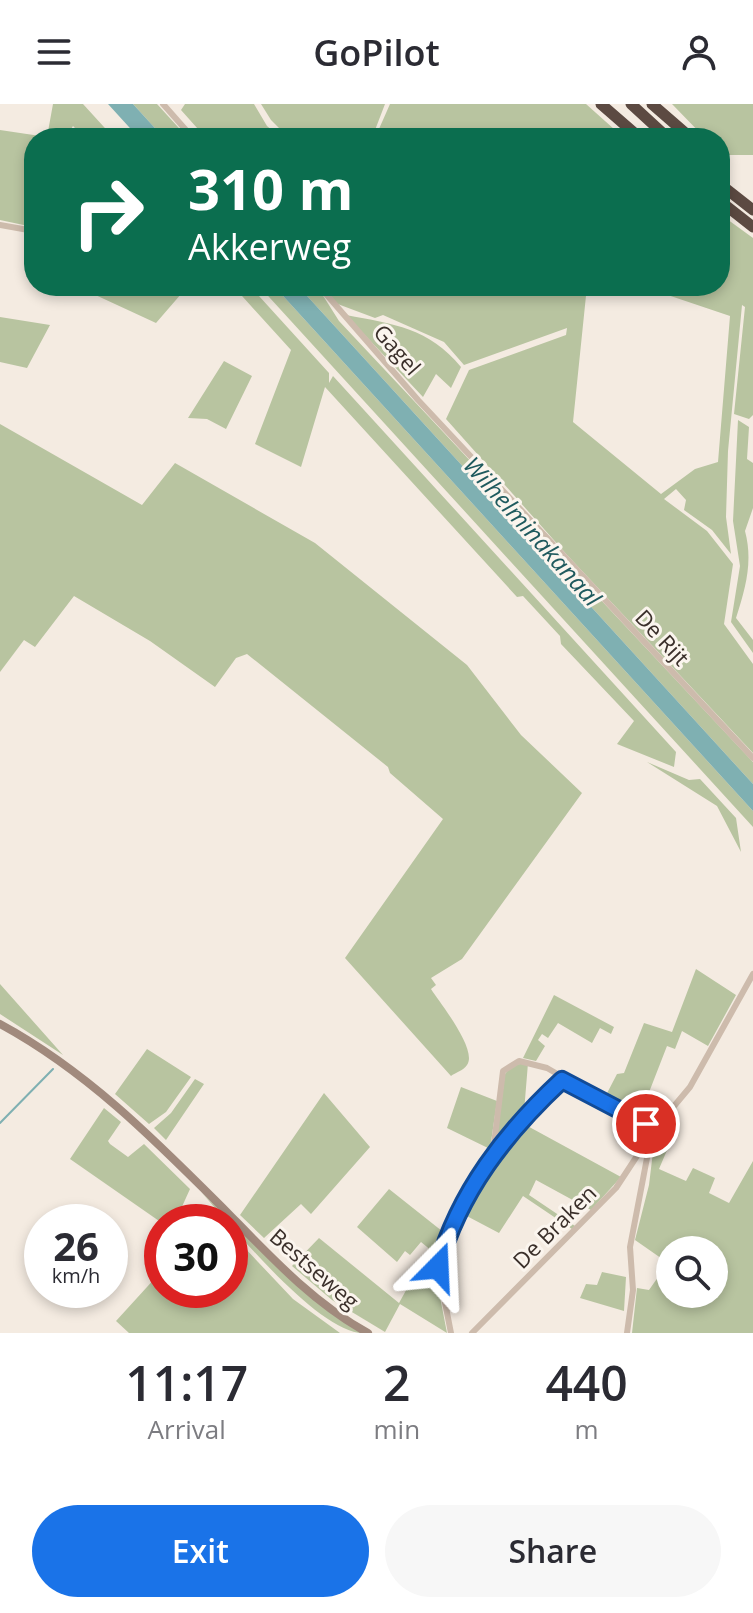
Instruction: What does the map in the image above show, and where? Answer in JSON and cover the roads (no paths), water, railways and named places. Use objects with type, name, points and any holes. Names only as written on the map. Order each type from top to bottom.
[{"type":"highway","points":[[601,104],[629,128]]},
{"type":"highway","points":[[631,104],[657,128]]},
{"type":"highway","points":[[655,104],[681,128]]},
{"type":"highway","points":[[730,192],[753,210]]},
{"type":"highway","points":[[730,209],[753,227]]},
{"type":"main road","name":"Bestseweg","points":[[0,1024],[36,1045],[104,1095],[159,1144],[291,1277],[322,1303],[368,1333]]},
{"type":"street","points":[[163,104],[184,128]]},
{"type":"street","points":[[0,225],[24,229]]},
{"type":"street","name":"Gagel","points":[[328,296],[418,400]]},
{"type":"street","name":"De Rijt","points":[[418,400],[753,758]]},
{"type":"street","name":"De Braken","points":[[472,1333],[608,1198],[653,1132],[690,1087],[753,974]]},
{"type":"street","points":[[493,1152],[503,1071],[513,1062],[534,1062],[653,1132],[630,1247],[633,1290],[627,1333]]},
{"type":"street","points":[[451,1333],[438,1267],[448,1239],[493,1152],[514,1126],[562,1080]]},
{"type":"water","points":[[108,104],[133,104],[155,128],[130,128]]},
{"type":"water","points":[[283,296],[307,296],[753,784],[753,811]]},
{"type":"waterway","points":[[0,1123],[53,1069]]},
{"type":"water label","name":"Wilhelminakanaal","points":[[533,531]]}]
